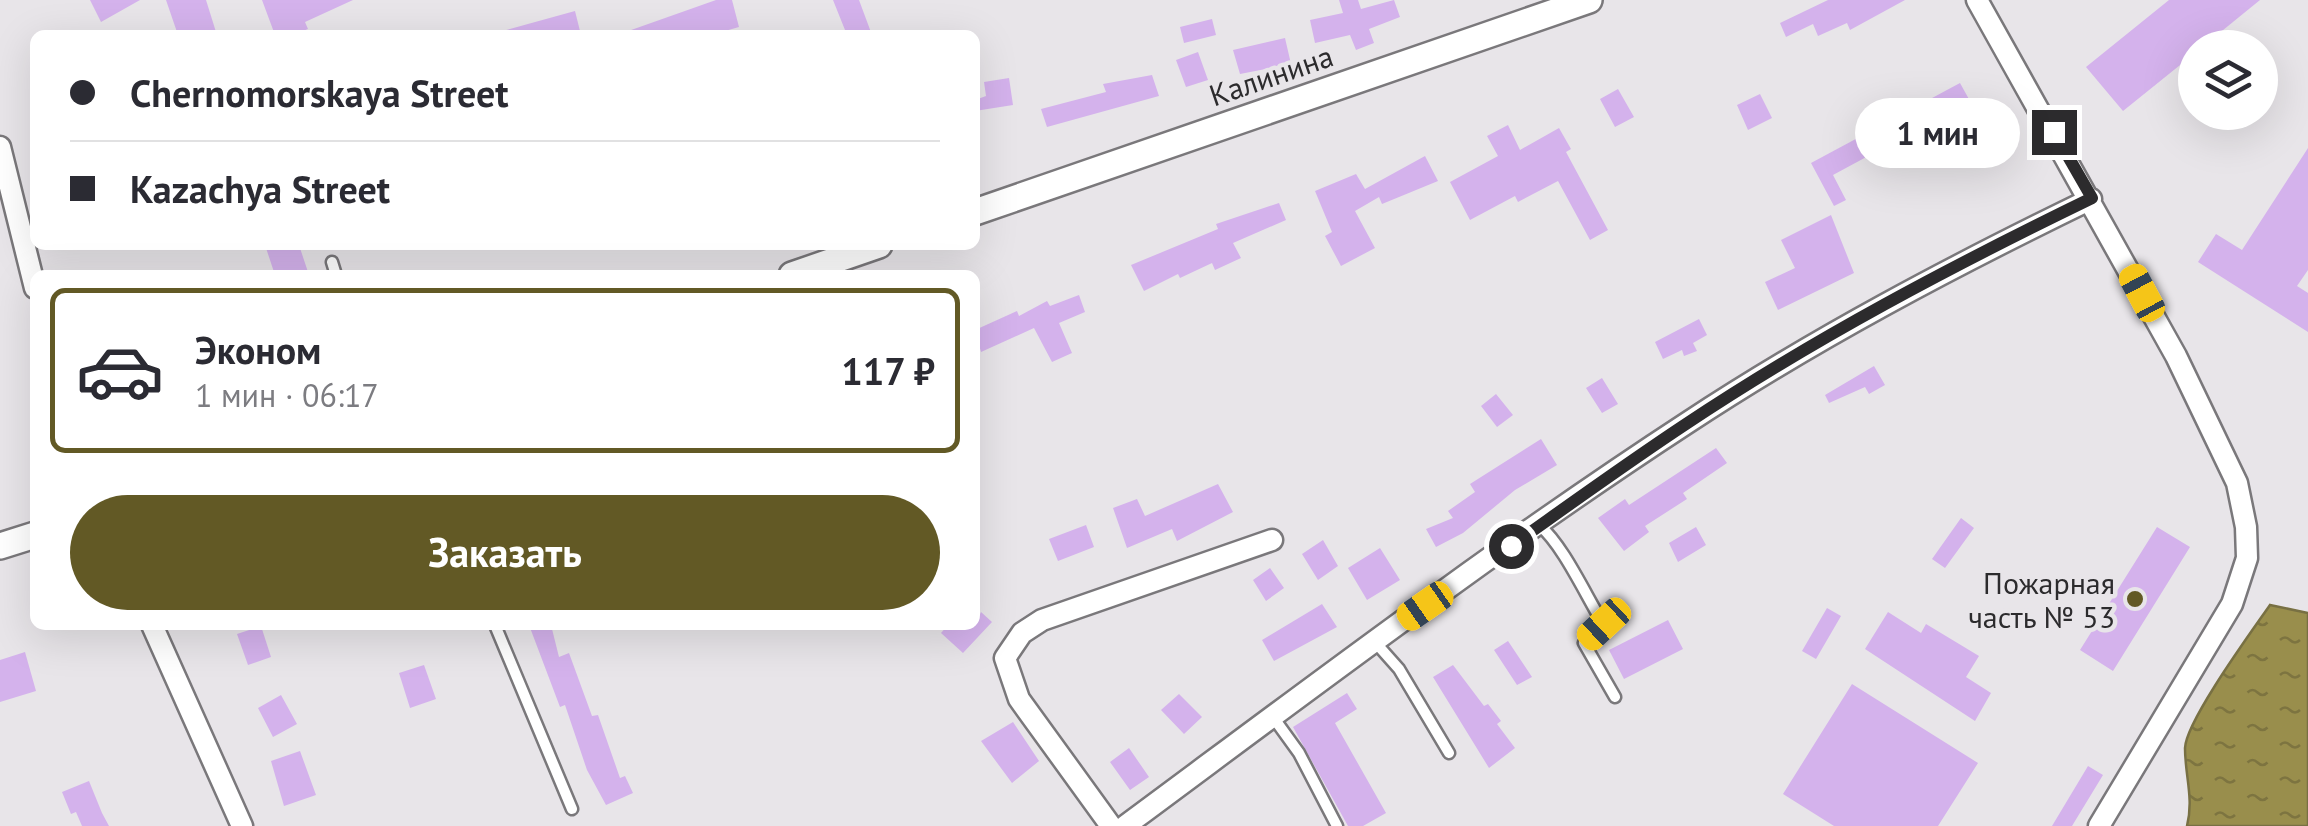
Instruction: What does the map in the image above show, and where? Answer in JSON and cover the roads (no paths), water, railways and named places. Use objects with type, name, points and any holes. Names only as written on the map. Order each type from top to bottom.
[{"type":"street","name":"Калинина","points":[[980,210],[1589,0]]},
{"type":"street","points":[[1978,0],[2092,198],[2222,451],[2236,483],[2246,527],[2247,558],[2232,604],[2099,826]]},
{"type":"street","points":[[0,147],[31,270]]},
{"type":"street","points":[[1125,826],[1374,642],[1687,423],[1959,263],[2092,198]]},
{"type":"street","points":[[806,270],[864,250]]},
{"type":"street","points":[[0,546],[30,537]]},
{"type":"street","points":[[1111,826],[1019,699],[1005,658],[1022,633],[1042,620],[1272,540]]},
{"type":"street","points":[[154,630],[242,826]]},
{"type":"lane","points":[[332,262],[334,270]]},
{"type":"lane","points":[[1540,526],[1556,539],[1566,565],[1604,624],[1584,644],[1615,697]]},
{"type":"lane","points":[[496,630],[572,809]]},
{"type":"lane","points":[[1374,642],[1399,669],[1449,753]]},
{"type":"lane","points":[[1273,716],[1299,753],[1336,826]]},
{"type":"water","points":[[2270,605],[2308,613],[2308,826],[2187,826],[2188,735],[2221,676]]},
{"type":"place","name":"Пожарная часть № 53","points":[[2135,599]]}]
